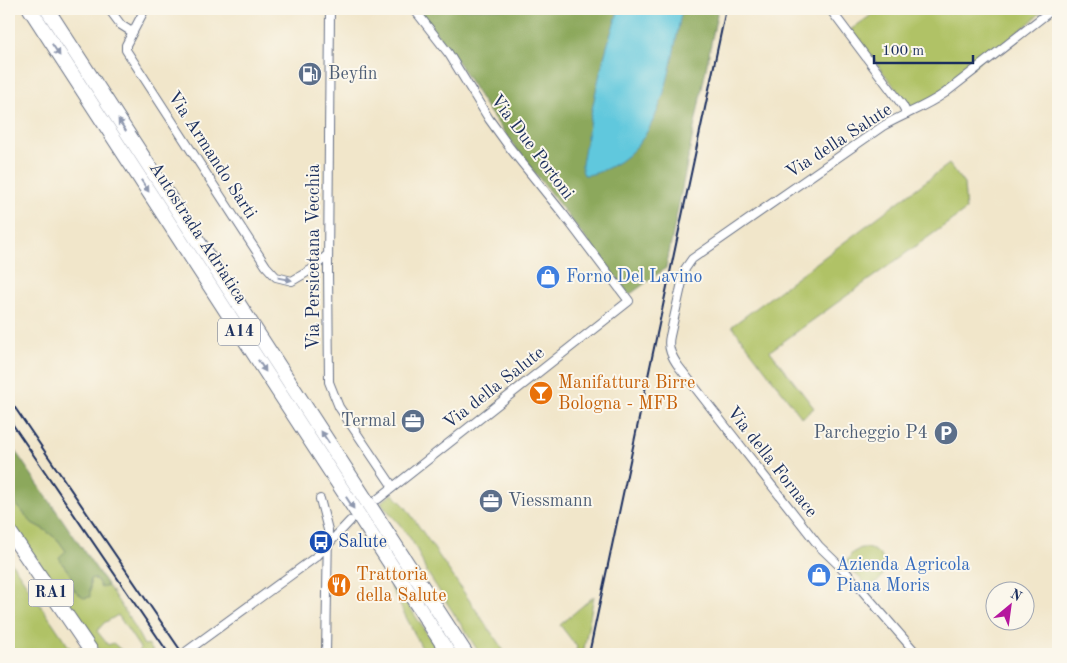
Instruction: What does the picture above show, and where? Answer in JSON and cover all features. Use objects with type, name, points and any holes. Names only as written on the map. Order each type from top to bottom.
[{"type":"highway","name":"Autostrada Adriatica","points":[[30,9],[449,654]]},
{"type":"highway","name":"Autostrada Adriatica","points":[[47,9],[466,654]]},
{"type":"highway","name":"RA1","points":[[9,531],[94,654]]},
{"type":"highway","name":"RA1","points":[[9,546],[83,654]]},
{"type":"street","points":[[109,9],[120,25],[132,32]]},
{"type":"street","name":"Via Armando Sarti","points":[[145,9],[132,32],[126,45],[126,50],[266,266],[276,277],[292,281],[316,267],[328,254]]},
{"type":"street","name":"Via Persicetana Vecchia","points":[[330,9],[329,372],[332,391],[339,407],[393,487]]},
{"type":"street","name":"Via Due Portoni","points":[[414,9],[449,54],[489,119],[510,148],[564,214],[629,301]]},
{"type":"street","points":[[830,9],[903,106],[907,114]]},
{"type":"street","name":"Via della Salute","points":[[689,263],[697,255],[883,126],[900,116],[926,105],[945,93],[1053,9]]},
{"type":"street","name":"Via della Fornace","points":[[689,263],[685,269],[668,341],[674,359],[819,546],[846,572],[917,654]]},
{"type":"street","points":[[316,267],[328,269]]},
{"type":"street","name":"Via della Salute","points":[[378,499],[629,301]]},
{"type":"street","points":[[320,499],[328,530],[329,544],[326,654]]},
{"type":"street","points":[[188,651],[316,556],[350,521]]},
{"type":"green space","points":[[417,9],[718,9],[666,268],[629,295],[515,147],[488,110],[452,53]]},
{"type":"green space","points":[[880,9],[1045,9],[929,100],[914,107],[908,104],[850,30]]},
{"type":"green space","points":[[949,164],[964,184],[966,210],[770,351],[814,408],[802,418],[732,326]]},
{"type":"green space","points":[[9,442],[108,586],[101,588],[97,580],[90,579],[90,597],[84,598],[74,590],[72,578],[59,557],[66,551],[58,540],[32,523],[9,496]]},
{"type":"green space","points":[[393,494],[405,506],[506,654],[480,654],[425,569],[411,539],[381,502]]},
{"type":"green space","points":[[9,496],[32,523],[58,540],[66,551],[63,565],[72,577],[73,586],[90,591],[90,579],[93,578],[106,587],[108,586],[132,622],[144,645],[148,644],[155,654],[139,654],[140,648],[118,615],[104,623],[97,631],[108,645],[113,643],[126,654],[102,654],[9,519]]},
{"type":"green space","points":[[861,548],[870,549],[877,553],[882,558],[884,565],[884,572],[881,578],[867,586],[846,563],[852,553]]},
{"type":"green space","points":[[9,559],[67,644],[75,654],[9,654]]},
{"type":"green space","points":[[394,583],[440,654],[425,654],[390,586]]},
{"type":"green space","points":[[594,596],[583,654],[575,654],[577,647],[560,625]]},
{"type":"water","points":[[619,9],[682,9],[669,75],[654,120],[642,139],[628,155],[610,167],[594,174],[584,175],[582,164],[593,105],[607,47]]},
{"type":"railway","points":[[589,654],[726,9]]},
{"type":"railway","points":[[9,399],[183,654]]},
{"type":"railway","points":[[9,419],[169,654]]},
{"type":"place","name":"Beyfin","points":[[310,74]]},
{"type":"place","name":"Forno Del Lavino","points":[[548,277]]},
{"type":"place","name":"Manifattura Birre Bologna - MFB","points":[[541,393]]},
{"type":"place","name":"Termal","points":[[413,421]]},
{"type":"place","name":"Parcheggio P4","points":[[946,433]]},
{"type":"place","name":"Viessmann","points":[[491,501]]},
{"type":"place","name":"Salute","points":[[321,542]]},
{"type":"place","name":"Azienda Agricola Piana Moris","points":[[819,575]]},
{"type":"place","name":"Trattoria della Salute","points":[[339,585]]}]
